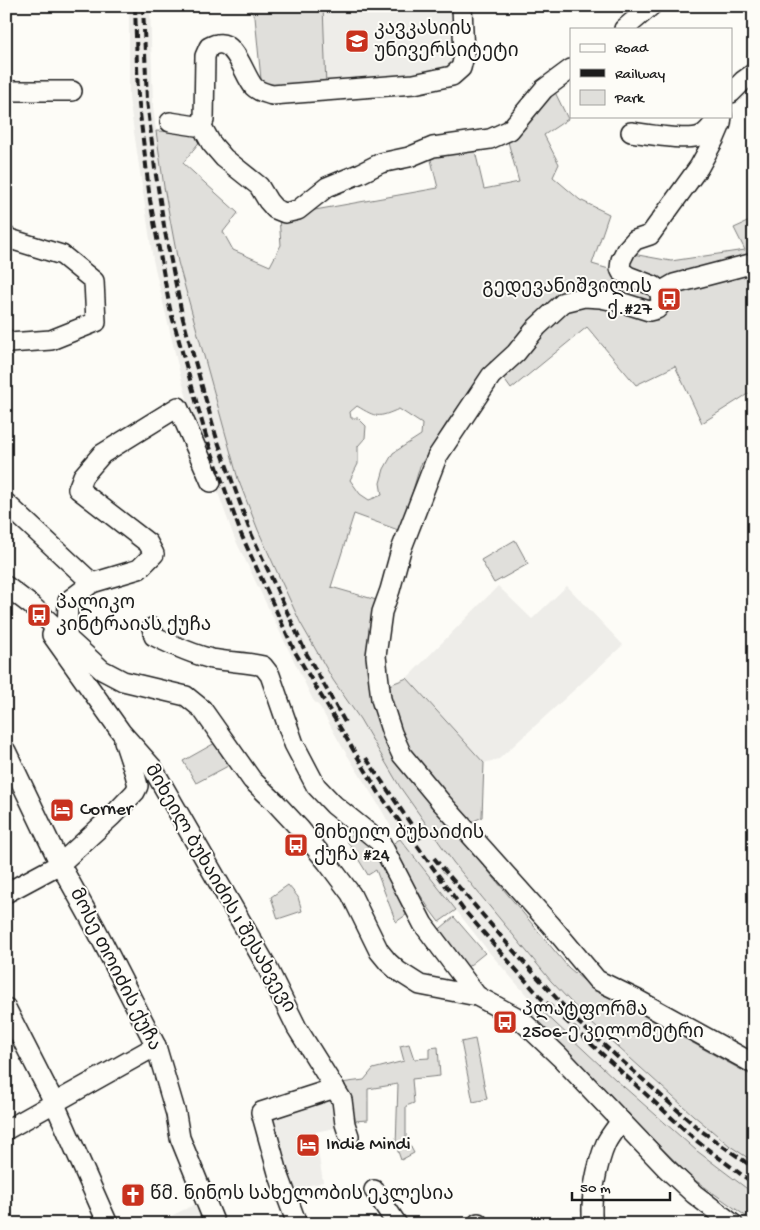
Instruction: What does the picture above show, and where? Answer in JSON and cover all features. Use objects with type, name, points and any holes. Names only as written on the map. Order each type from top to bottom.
[{"type":"street","points":[[170,122],[196,126],[204,120],[205,56],[209,47],[218,43],[227,45],[234,53],[254,87],[272,95],[414,84],[452,76],[461,68],[464,56],[462,6]]},
{"type":"street","points":[[625,28],[651,6]]},
{"type":"street","points":[[200,124],[211,143],[224,158],[259,186],[268,201],[275,208],[285,213],[298,210],[327,187],[381,163],[409,157],[433,147],[490,139],[510,130],[544,89],[570,70]]},
{"type":"street","points":[[732,92],[754,73]]},
{"type":"street","points":[[6,91],[72,91]]},
{"type":"street","points":[[631,132],[681,138],[701,135],[711,128],[718,118]]},
{"type":"street","points":[[720,118],[721,124],[715,138],[699,167],[650,235],[635,240],[626,250],[621,260],[621,271],[628,276],[654,286],[660,292],[661,304],[657,309],[649,311],[600,298],[584,297],[564,302],[537,327],[516,353],[491,376],[437,457],[401,550],[382,612],[376,656],[381,699],[392,733],[402,755],[597,980],[636,999],[754,1064]]},
{"type":"street","points":[[6,236],[10,239],[62,255],[94,281],[96,322],[51,340],[9,343],[6,339]]},
{"type":"street","points":[[660,292],[674,284],[754,264]]},
{"type":"street","points":[[67,638],[68,601],[92,583],[138,570],[154,554],[148,543],[78,489],[83,476],[102,454],[178,407],[211,482]]},
{"type":"street","points":[[6,503],[92,583]]},
{"type":"street","points":[[6,586],[31,605],[102,670],[123,681],[186,696],[202,709],[252,780],[300,829],[327,862],[350,894],[380,951],[388,962],[420,985],[477,996],[520,1019],[560,1057],[666,1168],[694,1194],[733,1224]]},
{"type":"street","name":"მიხეილ ბუხაიძის I შესახვევი","points":[[31,605],[121,732],[152,767],[266,965],[297,1028],[342,1100],[344,1124],[349,1136]]},
{"type":"street","points":[[152,628],[154,636],[175,647],[212,658],[263,666],[270,675],[294,744],[316,786],[334,805],[381,843],[423,924],[477,996]]},
{"type":"street","points":[[6,893],[60,864],[135,792],[138,786],[121,732]]},
{"type":"street","name":"მოსე თოიძის ქუჩა","points":[[6,751],[60,864],[96,929],[156,1046],[176,1114],[180,1138],[215,1224]]},
{"type":"street","points":[[6,1008],[54,1102],[108,1224]]},
{"type":"street","points":[[6,1130],[156,1046]]},
{"type":"street","points":[[297,1224],[278,1173],[261,1112],[335,1088]]},
{"type":"street","points":[[593,1224],[591,1215],[597,1170],[607,1142],[621,1120]]},
{"type":"street","points":[[374,1190],[397,1224]]},
{"type":"shaded area","points":[[129,6],[150,6],[153,106],[164,187],[178,262],[238,479],[258,530],[300,622],[333,680],[360,719],[400,787],[453,862],[551,981],[588,1020],[693,1115],[730,1146],[754,1162],[754,1194],[697,1151],[616,1080],[530,999],[489,952],[391,827],[320,707],[313,700],[234,537],[199,440],[180,374],[153,260],[129,98]]},
{"type":"shaded area","name":"კავკასიის უნივერსიტეტი","points":[[247,6],[457,6],[456,66],[425,79],[262,90],[255,17]]},
{"type":"shaded area","points":[[498,586],[532,619],[567,586],[623,645],[499,759],[484,763],[407,678]]},
{"type":"shaded area","points":[[341,1089],[350,1125],[315,1132],[323,1182],[288,1191],[265,1114]]},
{"type":"shaded area","points":[[200,1202],[209,1224],[156,1224],[175,1214]]},
{"type":"green space","points":[[247,6],[323,6],[326,87],[262,90],[255,17]]},
{"type":"green space","points":[[553,88],[568,119],[544,135],[559,164],[553,177],[580,200],[609,214],[592,264],[619,272],[627,253],[671,261],[745,250],[734,228],[754,219],[754,390],[702,423],[675,366],[636,385],[587,327],[511,389],[491,361],[448,421],[420,466],[401,531],[354,514],[331,587],[380,601],[373,624],[404,766],[568,967],[590,986],[754,1077],[754,1162],[730,1146],[693,1115],[588,1020],[551,981],[453,862],[400,787],[360,719],[333,680],[300,622],[258,530],[238,479],[178,262],[156,131],[204,136],[183,163],[238,213],[223,232],[233,250],[270,266],[281,245],[279,217],[302,211],[438,188],[430,156],[474,147],[484,189],[519,182],[507,138]],"holes":[[[357,406],[374,415],[382,415],[399,409],[422,424],[421,435],[393,453],[384,469],[380,483],[382,495],[369,500],[360,494],[350,480],[358,464],[358,446],[365,438],[366,426],[358,418],[351,418],[350,412]]]},
{"type":"green space","points":[[515,540],[528,564],[494,583],[481,560]]},
{"type":"green space","points":[[407,678],[484,763],[482,817],[466,825],[402,747],[384,687]]},
{"type":"green space","points":[[215,743],[228,766],[196,783],[183,761]]},
{"type":"green space","points":[[357,831],[372,845],[382,862],[406,915],[396,922],[376,870],[368,875],[346,839]]},
{"type":"green space","points":[[400,839],[456,910],[439,922],[389,846]]},
{"type":"green space","points":[[288,885],[298,897],[302,911],[278,919],[271,897]]},
{"type":"green space","points":[[454,917],[485,953],[465,969],[435,933]]},
{"type":"green space","points":[[539,1008],[616,1080],[697,1151],[754,1194],[754,1222],[692,1178],[529,1017]]},
{"type":"green space","points":[[475,1039],[487,1099],[473,1102],[461,1042]]},
{"type":"green space","points":[[409,1044],[414,1059],[429,1058],[429,1048],[438,1047],[440,1076],[412,1079],[414,1103],[406,1106],[406,1138],[414,1153],[401,1160],[396,1146],[398,1084],[368,1089],[368,1120],[354,1121],[340,1083],[364,1080],[373,1069],[404,1061],[400,1046]]},
{"type":"railway","points":[[135,6],[138,96],[150,200],[170,309],[206,436],[241,534],[295,652],[379,793],[462,908],[541,998],[698,1142],[754,1184]]},
{"type":"railway","points":[[143,6],[147,100],[165,232],[183,319],[216,436],[250,531],[305,651],[346,724]]},
{"type":"railway","points":[[366,758],[421,839]]},
{"type":"railway","points":[[434,858],[511,948],[579,1023],[700,1130],[754,1168]]},
{"type":"place","name":"კავკასიის უნივერსიტეტი","points":[[357,41]]},
{"type":"place","name":"გედევანიშვილის ქ.#27","points":[[669,299]]},
{"type":"place","name":"პალიკო კინტრაიას ქუჩა","points":[[39,615]]},
{"type":"place","name":"Corner","points":[[62,810]]},
{"type":"place","name":"მიხეილ ბუხაიძის ქუჩა #24","points":[[296,845]]},
{"type":"place","name":"პლატფორმა 2506-ე კილომეტრი","points":[[505,1022]]},
{"type":"place","name":"Indie Mindi","points":[[308,1145]]},
{"type":"place","name":"წმ. ნინოს სახელობის ეკლესია","points":[[133,1195]]}]
